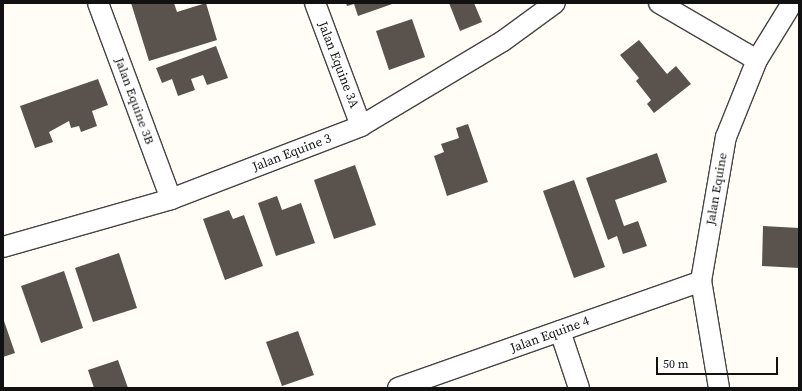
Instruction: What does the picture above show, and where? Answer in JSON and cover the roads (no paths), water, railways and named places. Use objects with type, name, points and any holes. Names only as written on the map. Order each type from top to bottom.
[{"type":"street","name":"Jalan Equine 3B","points":[[98,3],[171,200]]},
{"type":"street","name":"Jalan Equine 3A","points":[[315,3],[361,126]]},
{"type":"street","name":"Jalan Equine 3","points":[[3,247],[171,200],[361,126],[504,41],[555,3]]},
{"type":"street","points":[[659,3],[757,60]]},
{"type":"street","name":"Jalan Equine","points":[[719,388],[701,281],[726,137],[757,60],[792,3]]},
{"type":"street","name":"Jalan Equine 4","points":[[398,388],[701,281]]},
{"type":"street","points":[[560,331],[579,388]]}]
